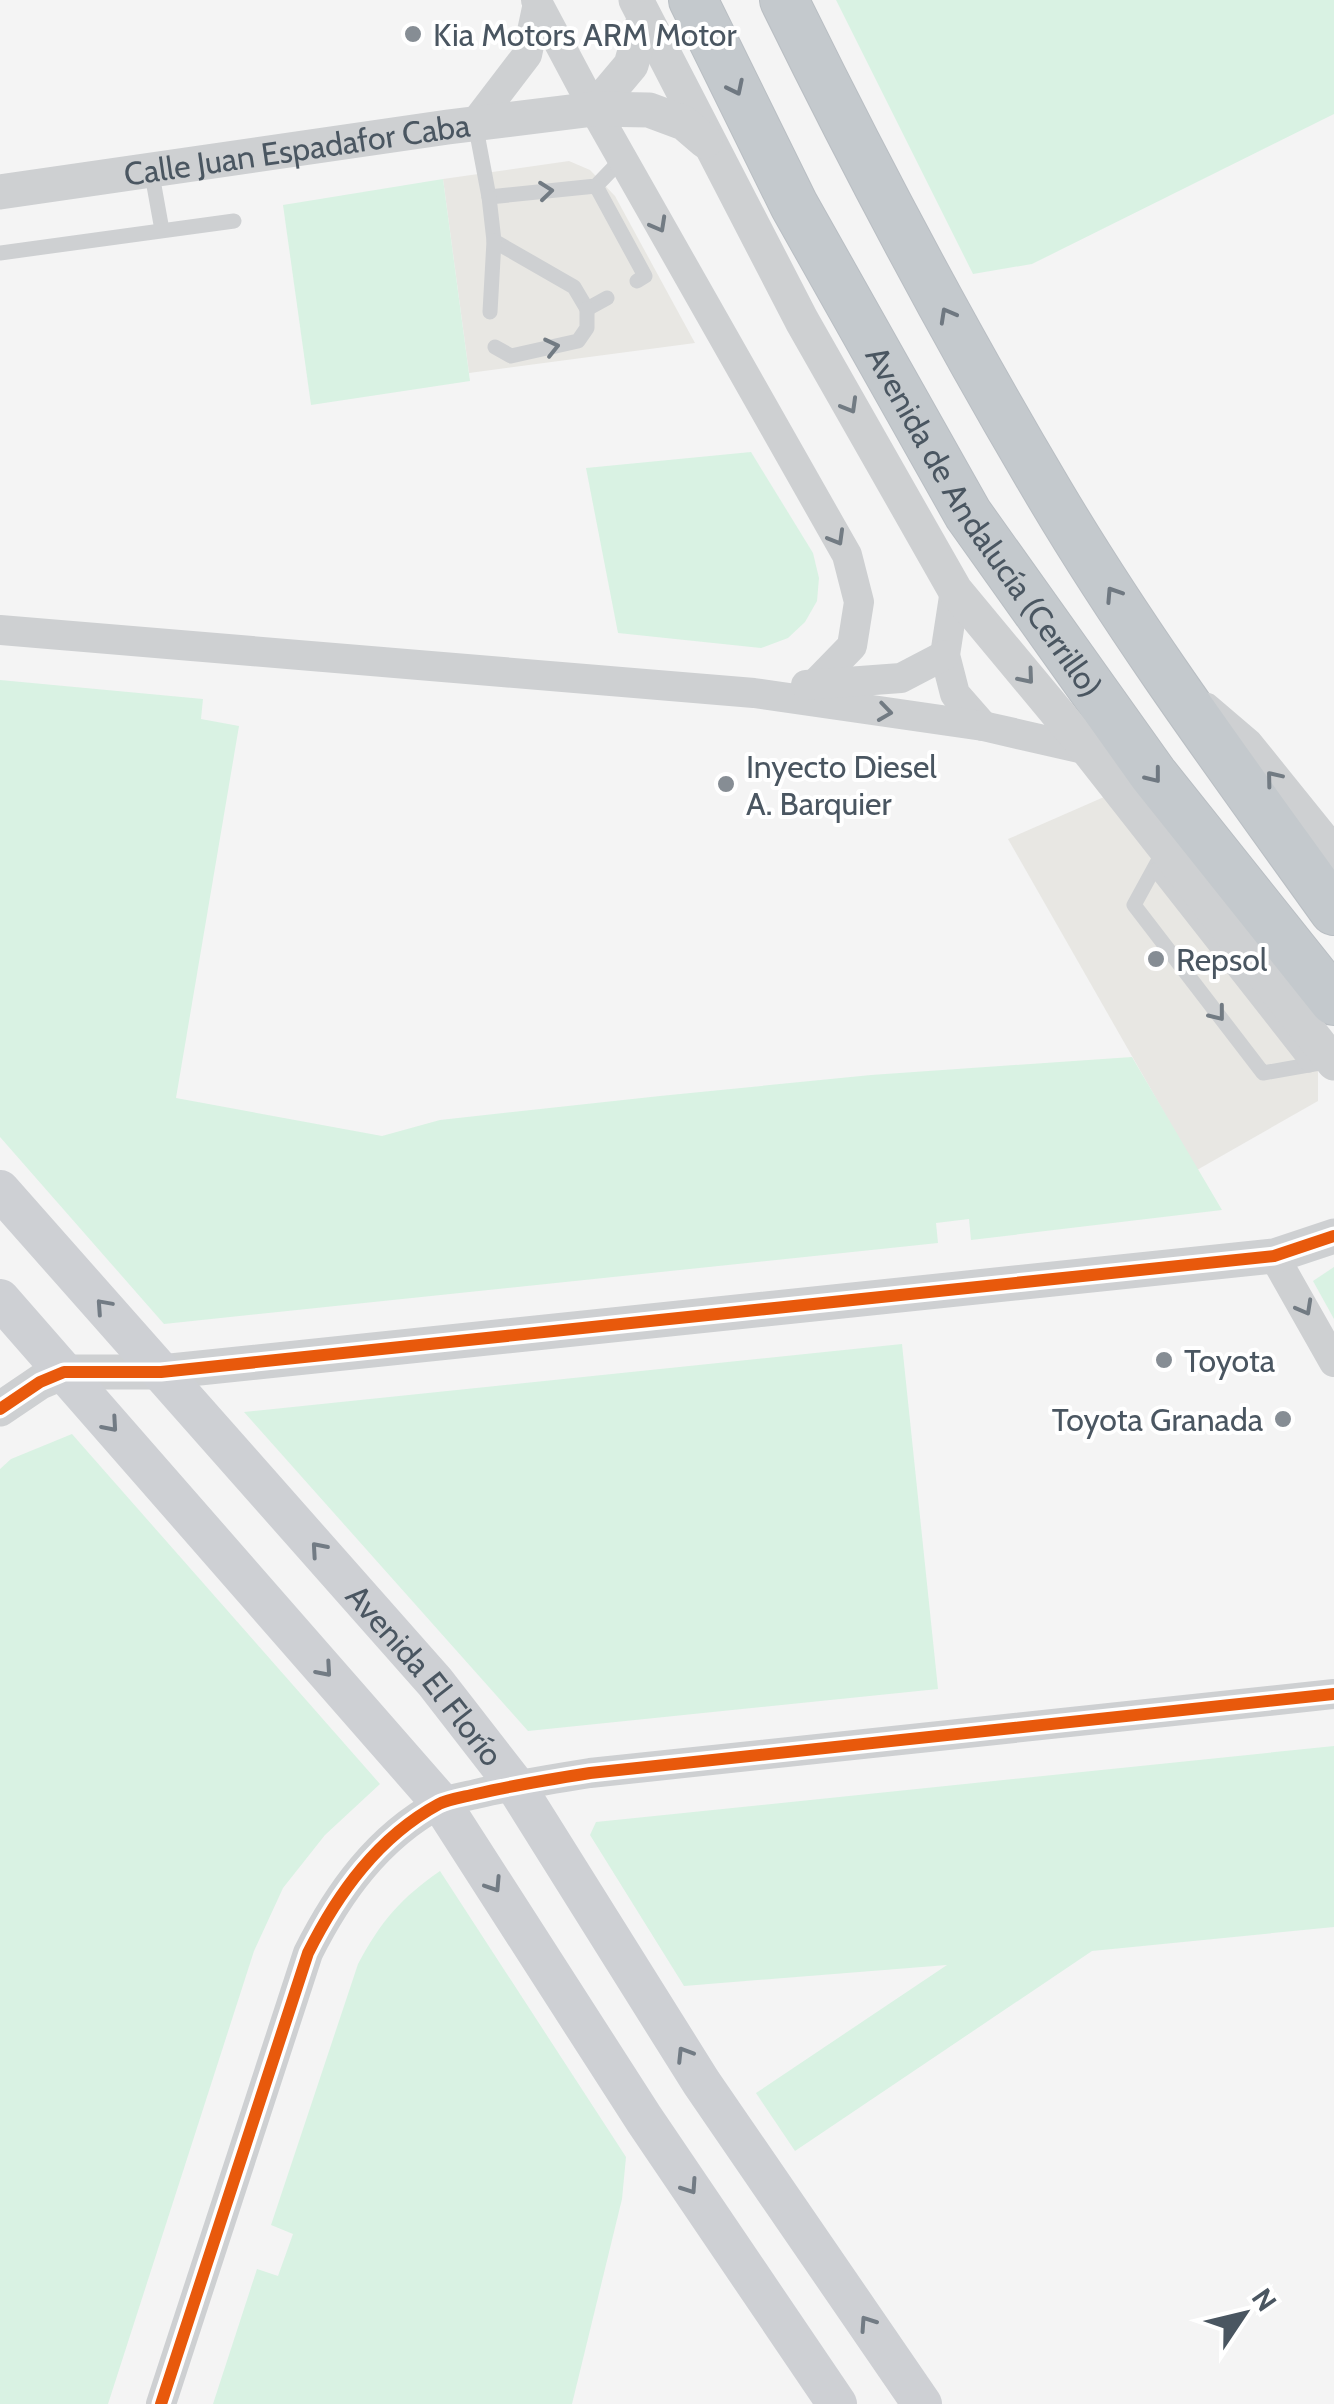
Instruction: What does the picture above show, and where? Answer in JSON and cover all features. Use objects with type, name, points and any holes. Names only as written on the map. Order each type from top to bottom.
[{"type":"highway","name":"Avenida de Andalucía (Cerrillo)","points":[[694,0],[794,204],[968,514],[1152,774],[1334,1001]]},
{"type":"highway","name":"Avenida de Andalucía (Cerrillo)","points":[[784,0],[946,313],[1050,495],[1166,676],[1334,911]]},
{"type":"main road","name":"Avenida El Florío","points":[[0,1190],[435,1682],[515,1785],[701,2082],[922,2404]]},
{"type":"main road","points":[[0,1300],[441,1803],[644,2118],[837,2404]]},
{"type":"street","points":[[537,2],[847,555],[859,602],[852,646],[816,683]]},
{"type":"street","points":[[475,123],[527,55],[537,2]]},
{"type":"street","points":[[594,109],[630,65],[640,10]]},
{"type":"street","name":"Avenida de Andalucía (Cerrillo)","points":[[640,10],[802,321],[955,590],[1088,750],[1161,859],[1325,1063]]},
{"type":"street","name":"Calle Juan Espadafor Caba","points":[[0,192],[594,109],[648,110],[684,123],[710,145]]},
{"type":"street","points":[[794,204],[802,321]]},
{"type":"street","points":[[955,590],[945,655],[955,694],[983,726]]},
{"type":"street","points":[[0,630],[754,692],[983,726],[1088,750]]},
{"type":"street","points":[[754,692],[816,683],[902,678],[945,655]]},
{"type":"street","points":[[1166,676],[1246,745],[1334,854]]},
{"type":"street","points":[[0,1410],[40,1382],[64,1372],[162,1372],[1274,1256],[1329,1232]]},
{"type":"street","points":[[1274,1256],[1334,1362]]},
{"type":"street","points":[[161,2404],[308,1953],[329,1910],[356,1873],[392,1837],[441,1803],[515,1785],[590,1773],[1334,1694]]},
{"type":"lane","points":[[475,123],[494,240],[490,312]]},
{"type":"lane","points":[[489,197],[596,186],[622,159]]},
{"type":"lane","points":[[151,169],[162,230]]},
{"type":"lane","points":[[596,186],[645,276],[637,281]]},
{"type":"lane","points":[[0,253],[234,221]]},
{"type":"lane","points":[[494,240],[574,288],[587,310],[587,328],[578,341],[511,356],[495,347]]},
{"type":"lane","points":[[587,310],[607,298]]},
{"type":"lane","points":[[1161,859],[1134,904],[1263,1073],[1325,1063]]},
{"type":"shaded area","points":[[569,161],[590,170],[615,196],[695,343],[469,373],[443,179]]},
{"type":"shaded area","name":"Repsol","points":[[1104,797],[1318,1063],[1318,1101],[1197,1170],[1008,839]]},
{"type":"green space","points":[[836,0],[1334,0],[1334,114],[1032,264],[973,274]]},
{"type":"green space","points":[[443,179],[470,381],[311,405],[283,205]]},
{"type":"green space","points":[[751,452],[813,553],[819,578],[817,601],[805,622],[788,638],[761,648],[618,633],[586,468]]},
{"type":"green space","points":[[0,680],[203,699],[201,719],[239,726],[176,1098],[382,1136],[440,1120],[660,1096],[871,1075],[1132,1057],[1222,1210],[971,1240],[969,1219],[936,1223],[938,1243],[164,1324],[0,1137]]},
{"type":"green space","points":[[1334,1267],[1334,1319],[1313,1281]]},
{"type":"green space","points":[[902,1344],[938,1689],[528,1731],[244,1412]]},
{"type":"green space","points":[[72,1434],[380,1784],[325,1835],[283,1888],[254,1951],[108,2404],[0,2404],[0,1469],[11,1459]]},
{"type":"green space","points":[[1334,1746],[1334,1927],[1092,1951],[795,2151],[756,2093],[947,1965],[684,1986],[590,1835],[596,1822]]},
{"type":"green space","points":[[440,1871],[626,2157],[622,2199],[572,2404],[213,2404],[257,2269],[278,2276],[293,2234],[271,2225],[358,1964],[393,1911]]},
{"type":"cycle path","points":[[0,1409],[40,1382],[64,1372],[161,1372],[1274,1256],[1334,1236]]},
{"type":"cycle path","points":[[161,2404],[308,1953],[362,1868],[417,1817],[452,1799],[590,1773],[1334,1694]]},
{"type":"place","name":"Kia Motors ARM Motor","points":[[413,34]]},
{"type":"place","name":"Inyecto Diesel A. Barquier","points":[[726,784]]},
{"type":"place","name":"Repsol","points":[[1156,959]]},
{"type":"place","name":"Toyota","points":[[1164,1360]]},
{"type":"place","name":"Toyota Granada","points":[[1283,1419]]}]
